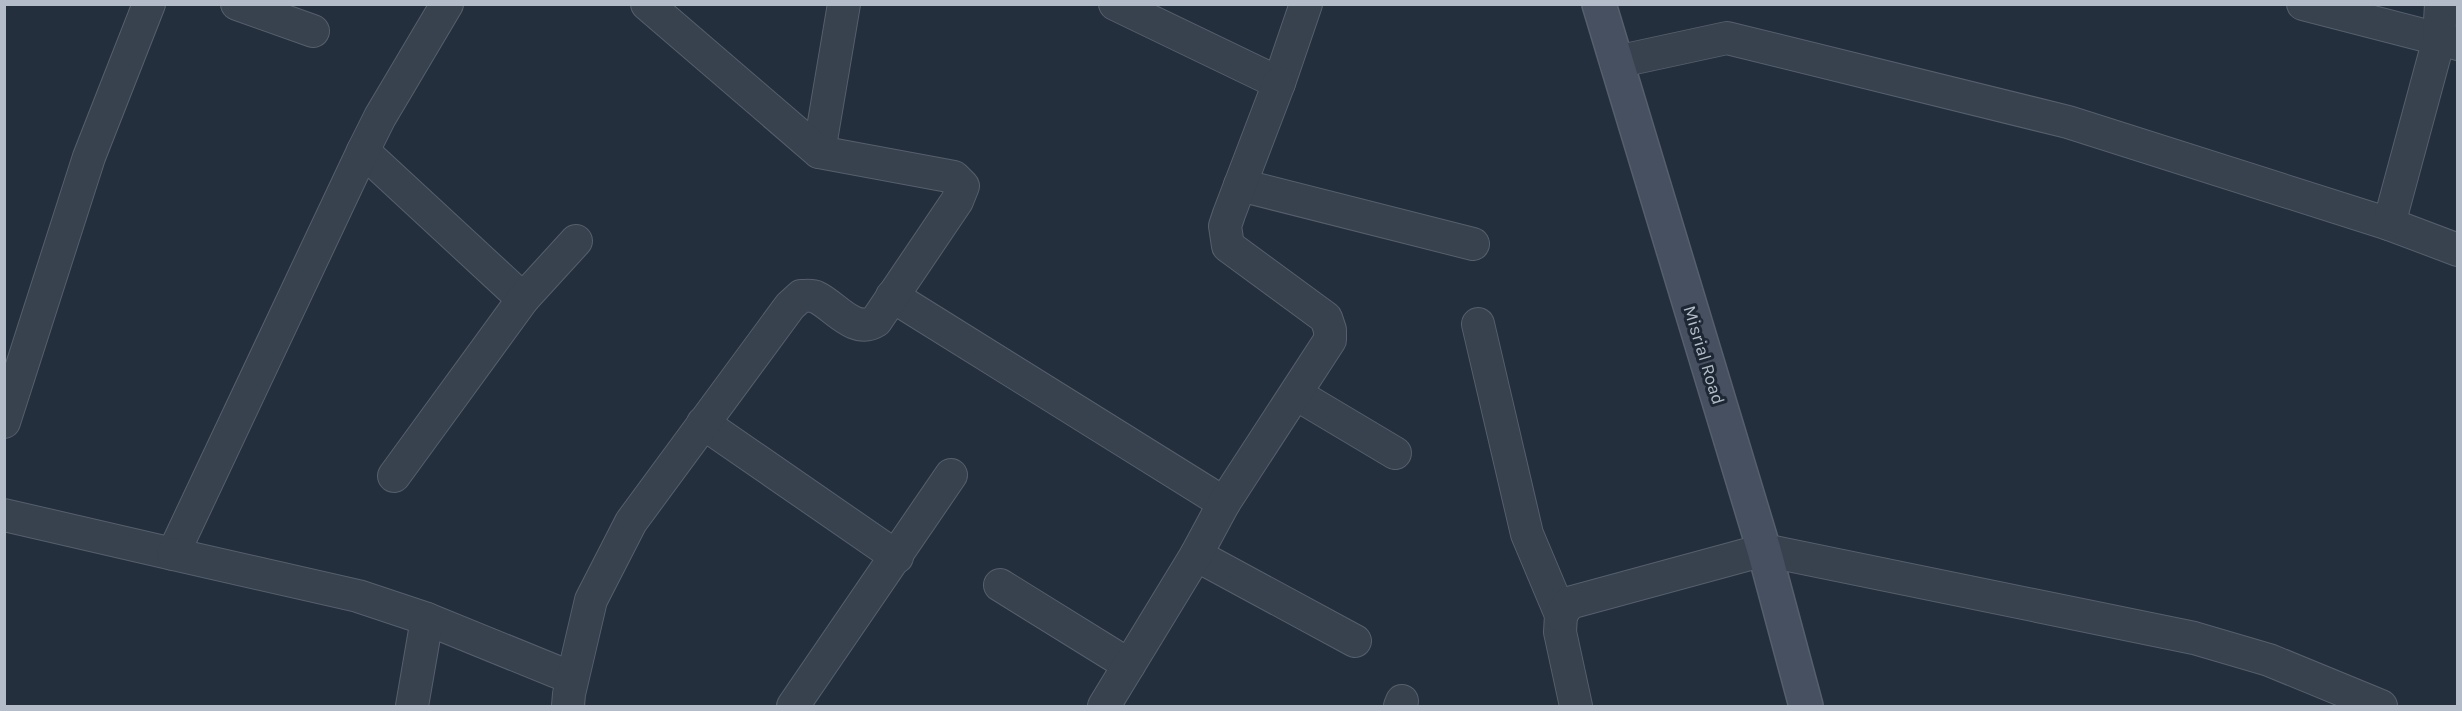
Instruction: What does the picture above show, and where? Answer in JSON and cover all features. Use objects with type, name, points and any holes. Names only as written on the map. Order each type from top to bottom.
[{"type":"main road","name":"Misrial Road","points":[[1599,4],[1764,550],[1806,706]]},
{"type":"street","points":[[4,422],[89,157],[149,4]]},
{"type":"street","points":[[237,4],[313,31]]},
{"type":"street","points":[[173,554],[363,151],[380,117],[447,4]]},
{"type":"street","points":[[4,514],[358,596],[427,619],[570,692],[591,600],[626,532],[790,306],[801,296],[814,296],[847,319],[862,325],[870,325],[876,321],[957,201],[963,186],[954,177],[819,152],[647,4]]},
{"type":"street","points":[[819,152],[844,4]]},
{"type":"street","points":[[1115,4],[1279,83]]},
{"type":"street","points":[[1104,706],[1196,555],[1224,503],[1330,340],[1326,318],[1228,246],[1225,226],[1306,4]]},
{"type":"street","points":[[2304,4],[2448,41]]},
{"type":"street","points":[[2390,224],[2448,41],[2441,4]]},
{"type":"street","points":[[1616,62],[1727,38],[2068,122],[2390,224],[2457,250]]},
{"type":"street","points":[[363,151],[523,299]]},
{"type":"street","points":[[1240,185],[1473,244]]},
{"type":"street","points":[[394,476],[523,299],[576,241]]},
{"type":"street","points":[[892,296],[1224,503]]},
{"type":"street","points":[[1479,324],[1527,534],[1561,615],[1560,632],[1576,706]]},
{"type":"street","points":[[1296,394],[1395,453]]},
{"type":"street","points":[[703,423],[897,557]]},
{"type":"street","points":[[793,706],[951,475]]},
{"type":"street","points":[[1561,615],[1569,603],[1764,550],[2194,638],[2269,660],[2381,706]]},
{"type":"street","points":[[1196,555],[1355,641]]},
{"type":"street","points":[[1000,585],[1129,666]]},
{"type":"street","points":[[412,706],[427,619]]}]
